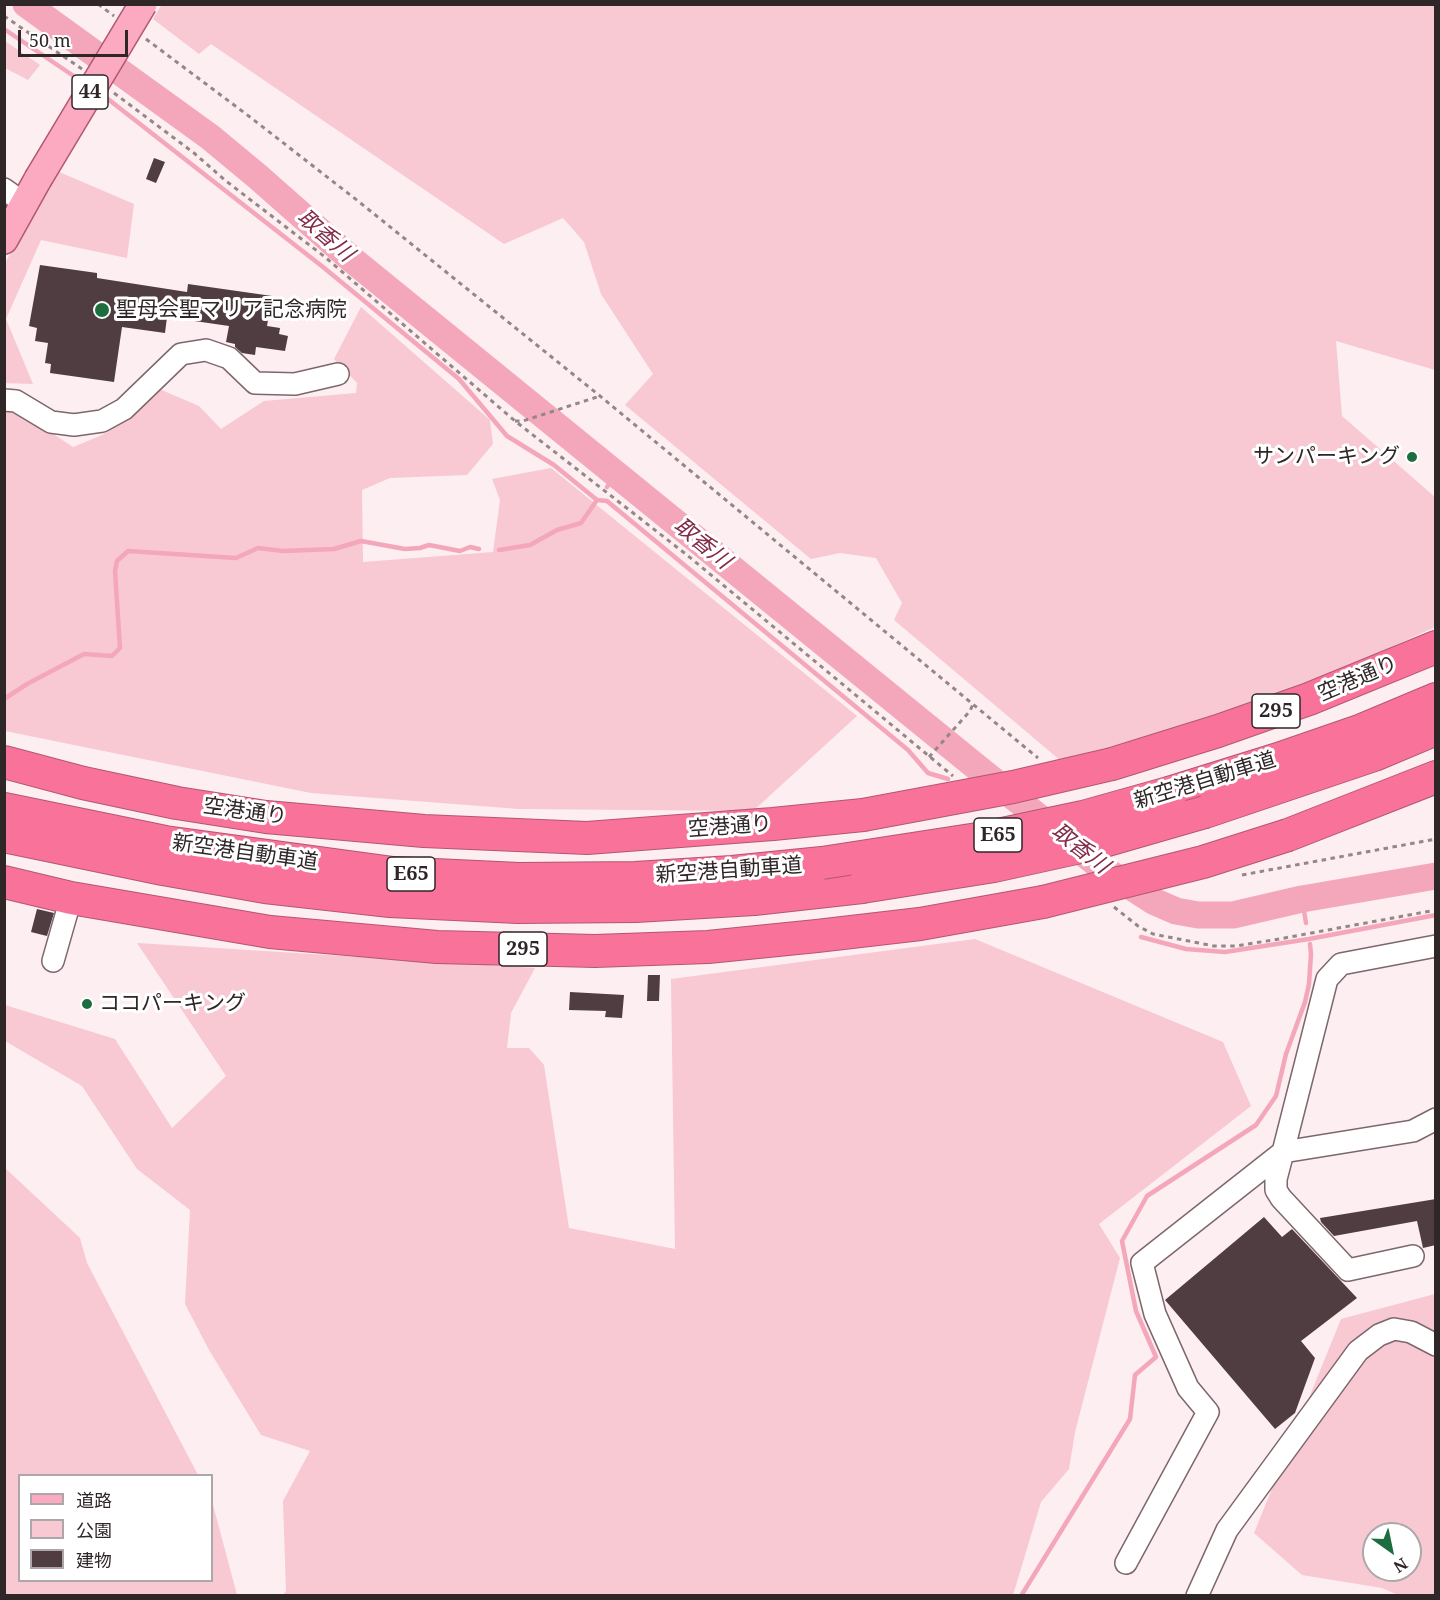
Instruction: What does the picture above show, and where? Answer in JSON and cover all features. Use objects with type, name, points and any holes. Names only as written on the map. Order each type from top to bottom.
[{"type":"highway","name":"空港通り","points":[[4,762],[83,783],[266,817],[424,831],[587,838],[773,824],[863,815],[1014,787],[1112,764],[1218,731],[1309,699],[1436,646]]},
{"type":"highway","name":"新空港自動車道","points":[[4,808],[165,842],[393,873],[519,879],[634,878],[732,872],[822,863],[984,838],[1083,817],[1278,759],[1362,730],[1436,699]]},
{"type":"highway","name":"新空港自動車道","points":[[4,836],[242,883],[390,901],[518,907],[636,906],[754,899],[862,887],[994,866],[1094,844],[1205,812],[1374,755],[1436,729]]},
{"type":"highway","name":"295","points":[[4,882],[71,898],[270,932],[436,947],[595,951],[708,947],[920,924],[1043,902],[1203,862],[1288,835],[1436,777]]},
{"type":"main road","name":"44","points":[[4,240],[15,197],[39,179],[142,4]]},
{"type":"street","points":[[4,400],[16,401],[51,422],[74,425],[102,421],[124,409],[181,354],[206,350],[228,358],[255,383],[295,384],[338,374]]},
{"type":"street","points":[[53,961],[71,898]]},
{"type":"street","points":[[1413,1256],[1348,1270],[1281,1198],[1276,1190],[1276,1179],[1327,980],[1341,964],[1436,946]]},
{"type":"street","points":[[1126,1563],[1208,1412],[1188,1388],[1155,1314],[1142,1263],[1283,1152],[1413,1131],[1436,1119]]},
{"type":"street","points":[[1197,1596],[1227,1530],[1358,1352],[1379,1335],[1394,1329],[1411,1332],[1436,1345]]},
{"type":"path","points":[[4,16],[54,48],[90,76]]},
{"type":"path","points":[[177,63],[349,194],[600,396],[973,704],[970,711],[931,756]]},
{"type":"path","points":[[108,89],[194,153],[226,181],[325,257],[515,421],[687,555],[955,778]]},
{"type":"path","points":[[515,421],[523,421],[600,396]]},
{"type":"path","points":[[1109,903],[1138,926],[1153,934],[1214,946],[1236,946],[1436,910]]},
{"type":"green space","points":[[162,4],[1435,5],[1435,370],[1336,341],[1342,416],[1435,497],[1435,627],[1322,679],[1197,721],[1061,761],[894,620],[902,603],[876,558],[840,553],[811,559],[625,405],[653,374],[601,294],[584,242],[563,218],[504,244],[211,44],[199,54],[153,19]]},
{"type":"green space","points":[[5,41],[40,65],[28,80],[5,68]]},
{"type":"green space","points":[[57,171],[134,204],[127,258],[41,240],[6,319],[33,384],[5,383],[5,263]]},
{"type":"green space","points":[[361,307],[490,420],[493,444],[467,475],[390,478],[362,490],[363,562],[493,552],[500,500],[492,479],[551,468],[857,716],[753,811],[519,809],[311,793],[5,731],[4,407],[11,406],[73,447],[121,424],[157,388],[199,406],[221,429],[264,401],[356,393],[357,383],[334,359]]},
{"type":"green space","points":[[975,939],[1223,1042],[1251,1106],[1099,1224],[1120,1258],[1075,1432],[1069,1469],[1041,1502],[1013,1595],[283,1595],[286,1591],[283,1501],[310,1451],[261,1435],[209,1350],[185,1304],[190,1210],[137,1169],[82,1086],[5,1041],[5,1005],[115,1039],[172,1128],[226,1076],[137,943],[535,968],[511,1013],[507,1048],[529,1048],[544,1065],[569,1228],[675,1249],[671,979]]},
{"type":"green space","points":[[4,1167],[80,1238],[87,1263],[197,1474],[18,1474],[18,1582],[213,1582],[213,1505],[237,1595],[5,1595]]},
{"type":"green space","points":[[1435,1294],[1435,1595],[1398,1595],[1382,1588],[1302,1575],[1254,1533],[1341,1319]]},
{"type":"building","points":[[154,158],[165,162],[156,183],[146,179]]},
{"type":"building","points":[[40,265],[97,273],[97,278],[187,292],[188,284],[272,296],[267,326],[280,328],[279,334],[288,336],[285,351],[256,347],[255,355],[242,353],[235,347],[235,344],[226,342],[229,326],[167,317],[165,333],[122,327],[114,382],[50,373],[51,364],[45,363],[48,343],[35,341],[37,328],[29,326]]},
{"type":"building","points":[[37,909],[54,913],[47,936],[31,932]]},
{"type":"building","points":[[648,975],[660,975],[659,1001],[647,1001]]},
{"type":"building","points":[[570,992],[624,995],[622,1018],[605,1017],[606,1011],[569,1010]]},
{"type":"building","points":[[1436,1199],[1436,1245],[1423,1248],[1417,1221],[1334,1236],[1320,1218]]},
{"type":"building","points":[[1264,1217],[1282,1237],[1292,1229],[1357,1298],[1301,1341],[1315,1358],[1295,1413],[1275,1429],[1165,1300]]},
{"type":"waterway","name":"取香川","points":[[26,4],[210,137],[350,258],[974,765],[1102,868],[1153,901],[1176,911],[1198,915],[1233,915],[1302,899],[1436,876]]},
{"type":"waterway","points":[[4,29],[84,83]]},
{"type":"waterway","points":[[99,92],[323,267],[459,379],[507,436],[554,465],[597,500],[607,501],[908,750],[928,773],[948,779]]},
{"type":"waterway","points":[[607,487],[616,475]]},
{"type":"waterway","points":[[499,550],[530,545],[557,530],[581,523],[597,500]]},
{"type":"waterway","points":[[4,699],[84,654],[112,656],[120,648],[115,571],[117,561],[128,551],[236,558],[258,548],[283,551],[334,549],[361,541],[405,549],[429,545],[460,551],[470,547],[479,549]]},
{"type":"waterway","points":[[1302,899],[1306,923]]},
{"type":"waterway","points":[[1141,937],[1186,949],[1225,952],[1436,915]]},
{"type":"waterway","points":[[1021,1596],[1130,1419],[1135,1375],[1156,1357],[1136,1311],[1122,1241],[1147,1196],[1256,1125],[1276,1096],[1286,1054],[1305,1002],[1309,984],[1310,944]]},
{"type":"place","name":"聖母会聖マリア記念病院","points":[[102,310]]},
{"type":"place","name":"サンパーキング","points":[[1412,457]]},
{"type":"place","name":"ココパーキング","points":[[87,1004]]}]
